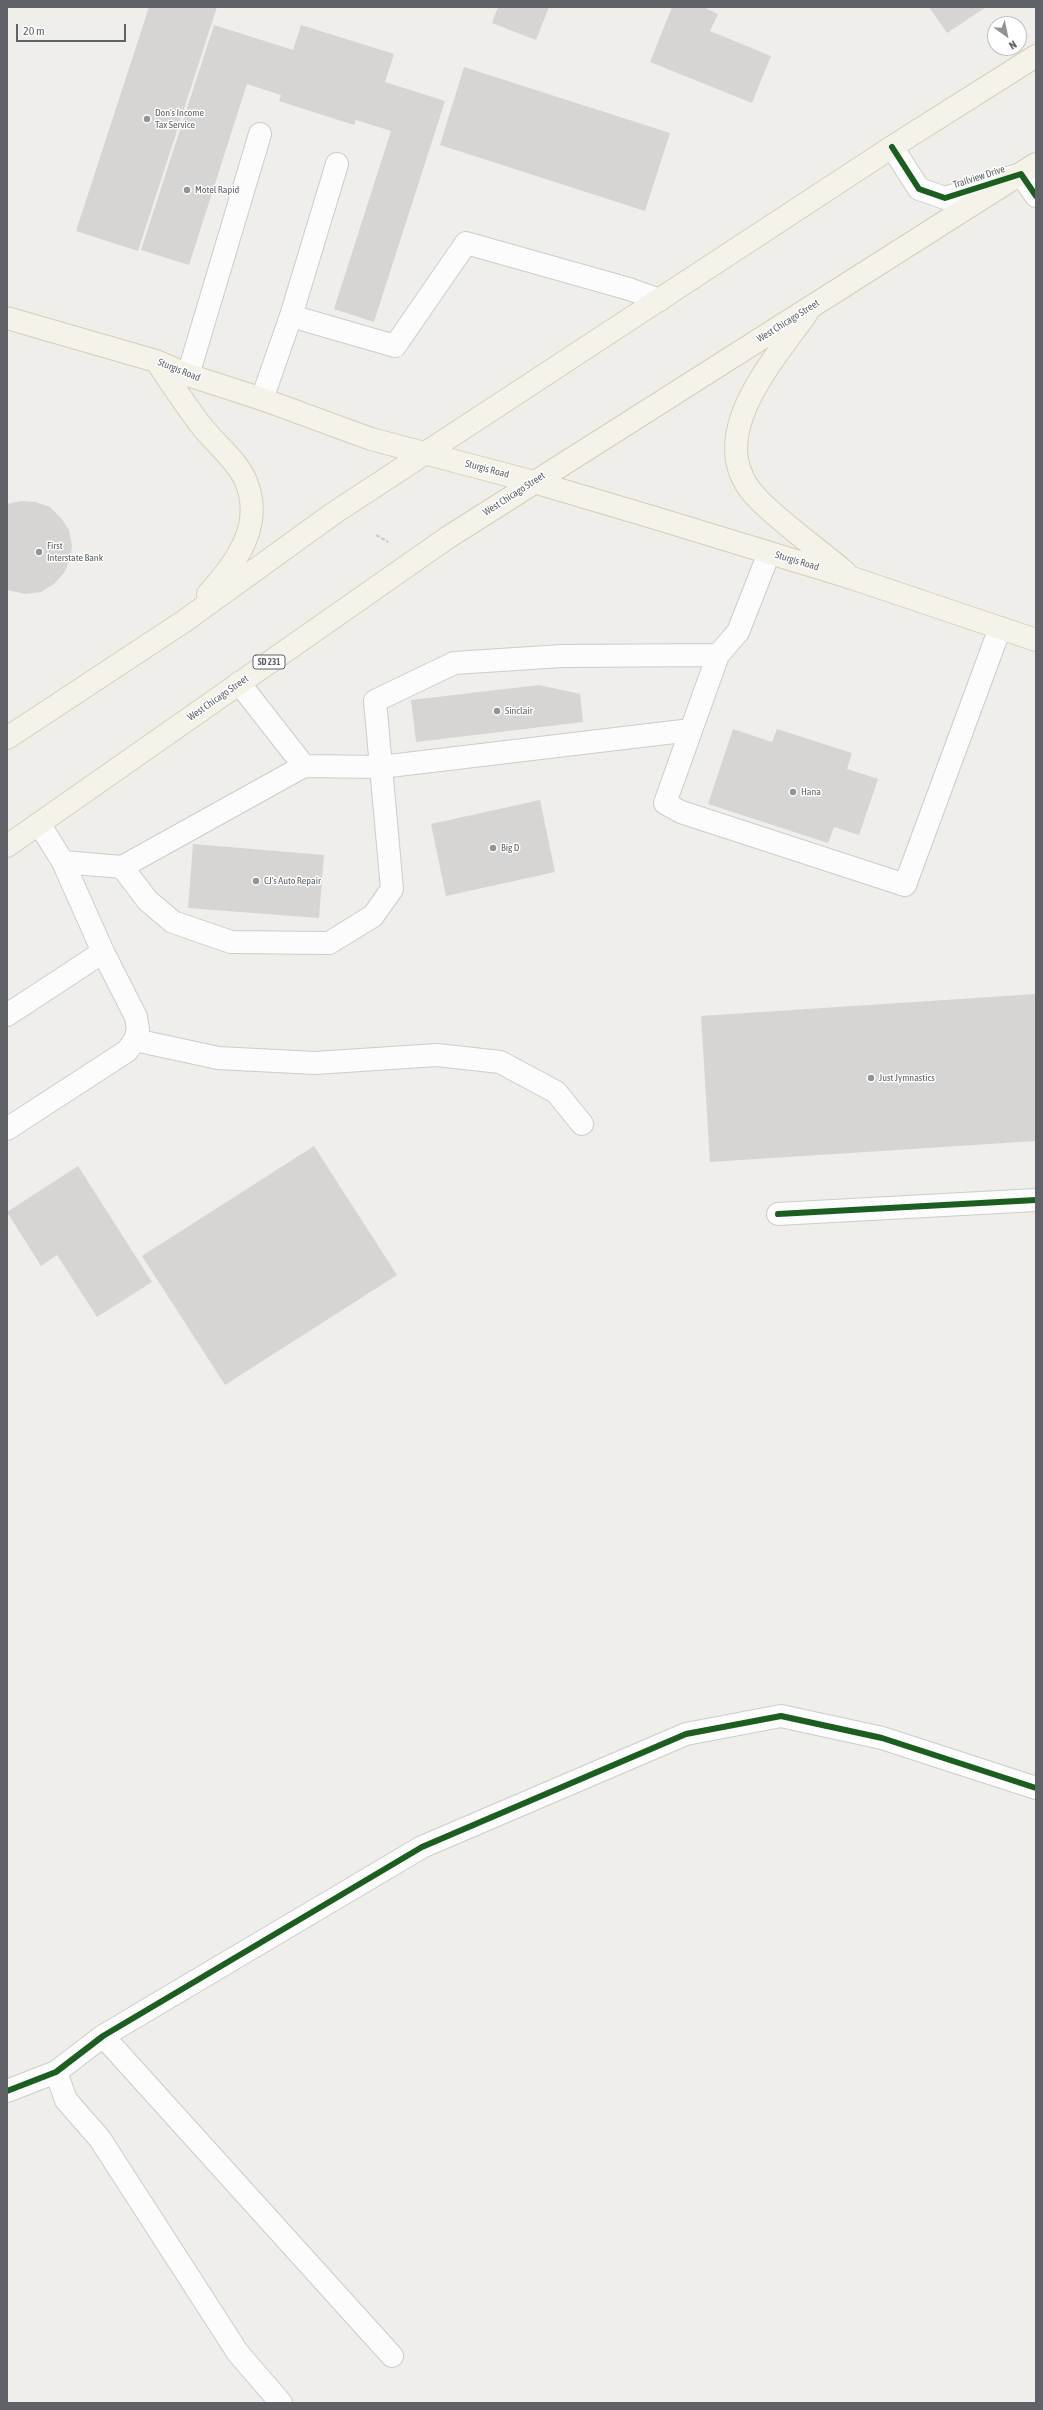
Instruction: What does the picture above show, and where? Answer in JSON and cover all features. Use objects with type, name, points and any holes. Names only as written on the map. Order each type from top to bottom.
[{"type":"main road","points":[[7,738],[183,622],[334,513],[892,147],[1036,56]]},
{"type":"main road","name":"West Chicago Street","points":[[7,846],[40,825],[238,683],[421,555],[1028,169]]},
{"type":"main road","points":[[812,306],[746,402],[738,428],[735,451],[743,476],[758,499],[852,578]]},
{"type":"main road","name":"Sturgis Road","points":[[7,318],[156,361],[188,375],[262,399],[371,439],[534,482],[852,578],[1036,640]]},
{"type":"main road","points":[[156,361],[204,429],[229,456],[245,479],[252,503],[249,529],[241,553],[223,578],[183,622]]},
{"type":"street","points":[[188,375],[260,134]]},
{"type":"street","name":"Trailview Drive","points":[[892,147],[919,189],[945,198],[1028,169],[1036,196]]},
{"type":"street","points":[[262,399],[291,316],[337,164]]},
{"type":"street","points":[[291,316],[395,346],[466,243],[629,288],[660,300]]},
{"type":"street","points":[[769,553],[738,632],[718,655],[665,803],[681,812],[905,885],[1000,628]]},
{"type":"street","points":[[122,867],[148,901],[173,922],[231,942],[329,943],[373,916],[392,889],[375,701],[454,664],[562,656],[718,655]]},
{"type":"street","points":[[238,683],[304,766]]},
{"type":"street","points":[[63,862],[122,867],[304,766],[381,767],[691,730]]},
{"type":"street","points":[[7,1129],[127,1051],[136,1040],[138,1029],[136,1017],[103,952],[63,862],[40,825]]},
{"type":"street","points":[[7,1015],[103,952]]},
{"type":"street","points":[[136,1040],[218,1058],[315,1063],[437,1055],[500,1062],[556,1092],[582,1124]]},
{"type":"street","points":[[778,1214],[1036,1200]]},
{"type":"street","points":[[7,2091],[56,2072],[104,2036],[422,1846],[686,1734],[781,1716],[882,1738],[1036,1788]]},
{"type":"street","points":[[104,2036],[392,2356]]},
{"type":"street","points":[[56,2072],[66,2100],[100,2139],[238,2353],[281,2403]]},
{"type":"building","name":"Don's Income Tax Service","points":[[149,7],[217,7],[138,251],[76,231]]},
{"type":"building","points":[[498,7],[549,7],[536,40],[492,23]]},
{"type":"building","points":[[672,7],[703,7],[718,14],[710,31],[771,56],[752,103],[650,62]]},
{"type":"building","points":[[929,7],[986,7],[947,33]]},
{"type":"building","name":"Motel Rapid","points":[[214,25],[293,50],[301,25],[394,54],[385,82],[445,101],[374,322],[334,309],[391,131],[356,120],[354,125],[279,101],[281,95],[247,84],[189,265],[141,250]]},
{"type":"building","points":[[464,67],[670,133],[645,211],[440,145]]},
{"type":"building","name":"First Interstate Bank","points":[[21,501],[36,502],[50,507],[61,518],[69,530],[72,545],[70,560],[64,573],[54,584],[41,592],[26,594],[7,590],[7,504]]},
{"type":"building","name":"Sinclair","points":[[539,685],[580,694],[583,722],[416,742],[411,700]]},
{"type":"building","name":"Hana","points":[[733,729],[772,742],[777,729],[852,753],[847,769],[878,779],[859,835],[834,827],[828,843],[708,804]]},
{"type":"building","name":"Big D","points":[[540,800],[555,872],[446,896],[431,824]]},
{"type":"building","name":"CJ's Auto Repair","points":[[193,844],[324,855],[319,918],[188,908]]},
{"type":"building","name":"Just Jymnastics","points":[[1036,994],[1036,1141],[710,1162],[701,1016]]},
{"type":"building","points":[[314,1146],[397,1275],[225,1385],[142,1256]]},
{"type":"building","points":[[78,1166],[152,1282],[97,1317],[57,1255],[41,1266],[7,1212]]},
{"type":"cycle path","points":[[892,147],[919,189],[945,198],[1021,174],[1036,196]]},
{"type":"cycle path","points":[[778,1214],[1036,1200]]},
{"type":"cycle path","points":[[7,2091],[56,2072],[103,2036],[422,1847],[686,1734],[781,1716],[882,1738],[1036,1788]]},
{"type":"place","name":"Don's Income Tax Service","points":[[147,119]]},
{"type":"place","name":"Motel Rapid","points":[[187,190]]},
{"type":"place","name":"First Interstate Bank","points":[[39,552]]},
{"type":"place","name":"Sinclair","points":[[497,711]]},
{"type":"place","name":"Hana","points":[[793,792]]},
{"type":"place","name":"Big D","points":[[493,848]]},
{"type":"place","name":"CJ's Auto Repair","points":[[256,881]]},
{"type":"place","name":"Just Jymnastics","points":[[871,1078]]}]
